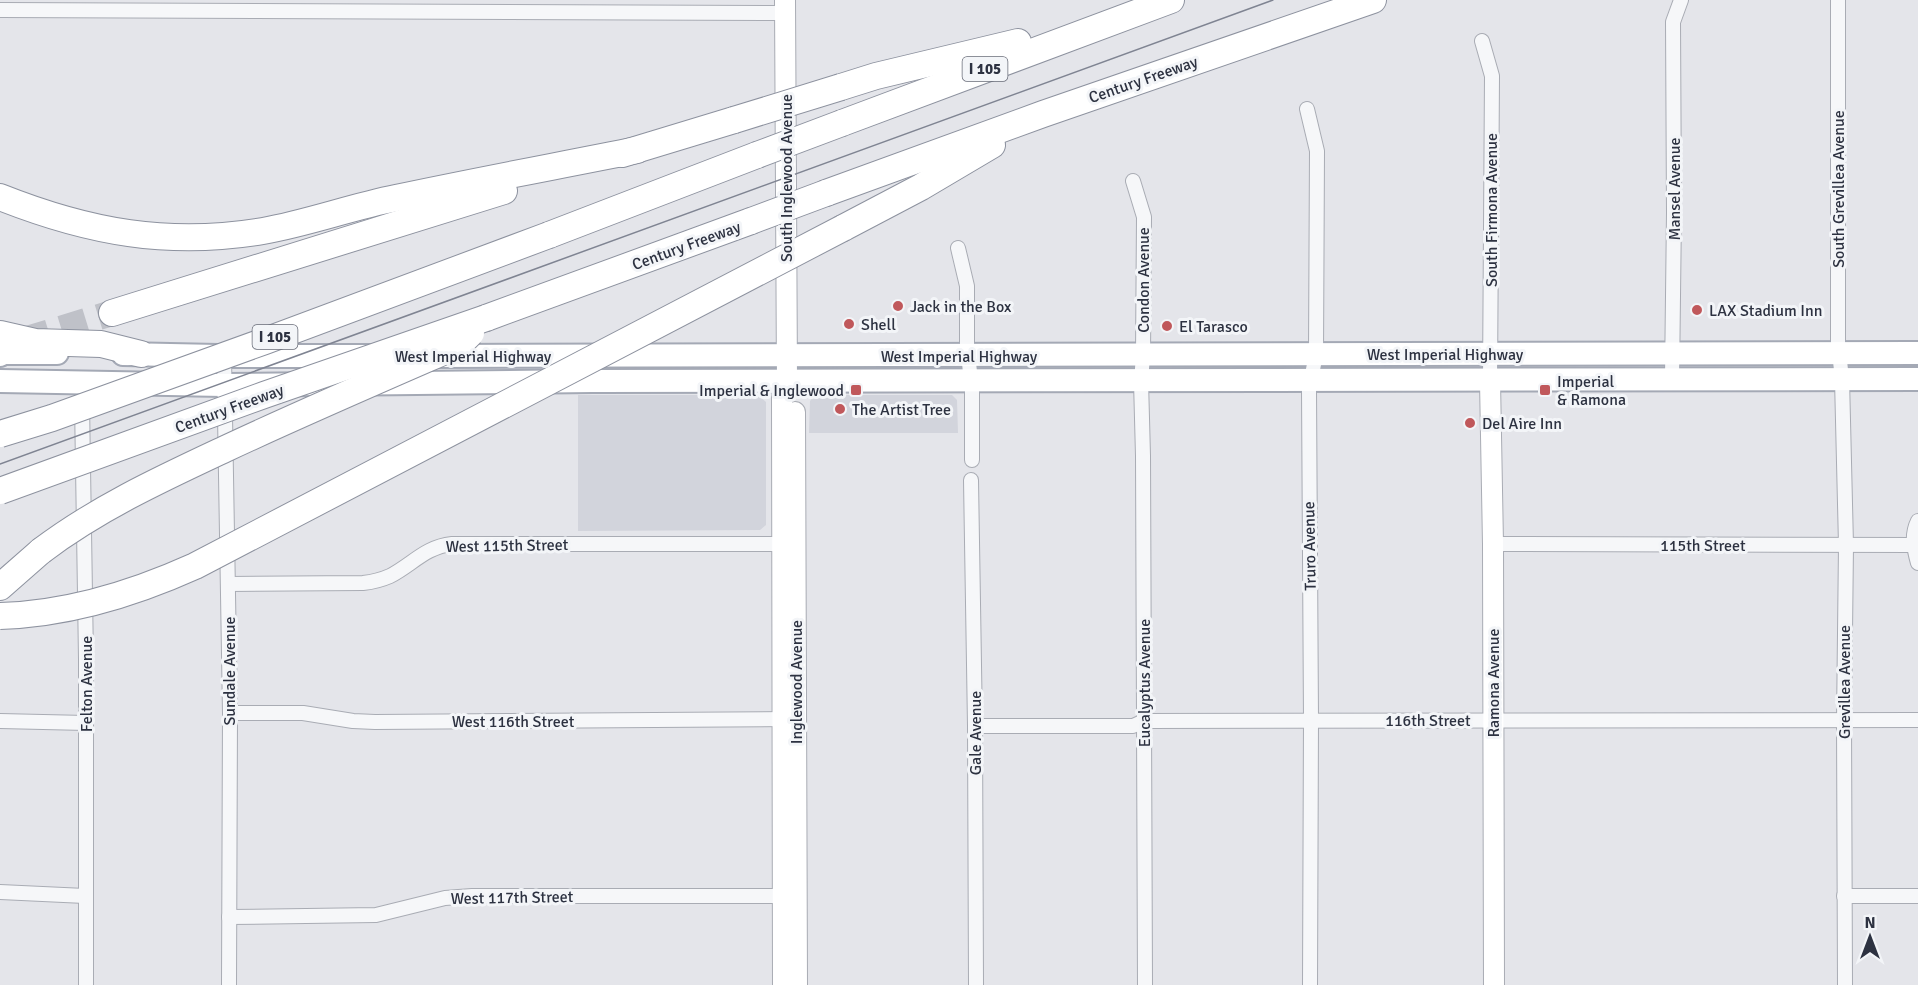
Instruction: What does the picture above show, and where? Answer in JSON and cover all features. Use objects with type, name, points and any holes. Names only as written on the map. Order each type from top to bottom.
[{"type":"highway","name":"I 105","points":[[0,434],[52,418],[549,235],[1171,0]]},
{"type":"highway","name":"Century Freeway","points":[[0,491],[264,395],[486,318],[1043,114],[1373,0]]},
{"type":"highway","points":[[112,312],[841,87],[1127,15]]},
{"type":"highway","points":[[0,616],[47,612],[106,601],[185,571],[921,187],[1043,114]]},
{"type":"highway","points":[[0,197],[53,218],[118,233],[180,238],[219,236],[282,227],[393,198],[637,150]]},
{"type":"highway","points":[[0,587],[58,539],[113,503],[270,428],[459,345],[486,318]]},
{"type":"highway","points":[[0,334],[35,342],[101,344],[141,354]]},
{"type":"main road","name":"West Imperial Highway","points":[[0,355],[4,353],[85,352],[224,356],[1918,353]]},
{"type":"main road","name":"West Imperial Highway","points":[[0,381],[224,386],[971,380],[1918,379]]},
{"type":"street","name":"Mansel Avenue","points":[[1672,380],[1673,22],[1681,0]]},
{"type":"street","name":"South Grevillea Avenue","points":[[1838,0],[1839,353],[1842,379]]},
{"type":"street","points":[[0,10],[785,7]]},
{"type":"street","name":"South Inglewood Avenue","points":[[785,7],[787,356]]},
{"type":"street","name":"South Firmona Avenue","points":[[1482,40],[1492,76],[1490,381]]},
{"type":"street","name":"Truro Avenue","points":[[1306,109],[1317,151],[1316,354],[1308,390],[1311,720],[1310,985]]},
{"type":"street","name":"Condon Avenue","points":[[1133,181],[1144,217],[1141,381]]},
{"type":"street","points":[[958,248],[967,286],[972,460]]},
{"type":"street","name":"Sundale Avenue","points":[[224,356],[230,713],[229,985]]},
{"type":"street","name":"Inglewood Avenue","points":[[787,356],[787,381],[795,398],[789,544],[790,896],[797,985]]},
{"type":"street","name":"Grevillea Avenue","points":[[1842,379],[1846,545],[1845,985]]},
{"type":"street","name":"Eucalyptus Avenue","points":[[1141,381],[1145,985]]},
{"type":"street","name":"Ramona Avenue","points":[[1490,381],[1493,544],[1494,985]]},
{"type":"street","name":"Felton Avenue","points":[[82,383],[86,985]]},
{"type":"street","name":"Gale Avenue","points":[[971,480],[975,726],[975,985]]},
{"type":"street","points":[[1918,521],[1915,526],[1918,563]]},
{"type":"street","name":"West 115th Street","points":[[228,584],[376,581],[391,575],[431,548],[452,544],[789,544]]},
{"type":"street","name":"115th Street","points":[[1493,544],[1916,545]]},
{"type":"street","name":"West 116th Street","points":[[230,713],[303,713],[375,722],[790,719]]},
{"type":"street","name":"116th Street","points":[[975,726],[1133,726],[1144,721],[1918,720]]},
{"type":"street","points":[[0,722],[86,723]]},
{"type":"street","points":[[0,892],[85,896]]},
{"type":"street","name":"Inglewood Avenue","points":[[783,985],[790,896]]},
{"type":"street","name":"West 117th Street","points":[[229,917],[376,915],[445,897],[790,896]]},
{"type":"street","points":[[1844,896],[1918,896]]},
{"type":"shaded area","points":[[578,395],[758,395],[766,402],[766,525],[760,530],[578,531]]},
{"type":"shaded area","points":[[815,395],[952,395],[957,400],[958,433],[809,433],[810,401]]},
{"type":"tunnel","points":[[24,340],[112,313]]},
{"type":"tram line","points":[[0,464],[1273,0]]},
{"type":"place","name":"Jack in the Box","points":[[898,306]]},
{"type":"place","name":"LAX Stadium Inn","points":[[1697,310]]},
{"type":"place","name":"Shell","points":[[849,324]]},
{"type":"place","name":"El Tarasco","points":[[1167,326]]},
{"type":"place","name":"Imperial & Inglewood","points":[[856,390]]},
{"type":"place","name":"Imperial & Ramona","points":[[1545,390]]},
{"type":"place","name":"The Artist Tree","points":[[840,409]]},
{"type":"place","name":"Del Aire Inn","points":[[1470,423]]}]
